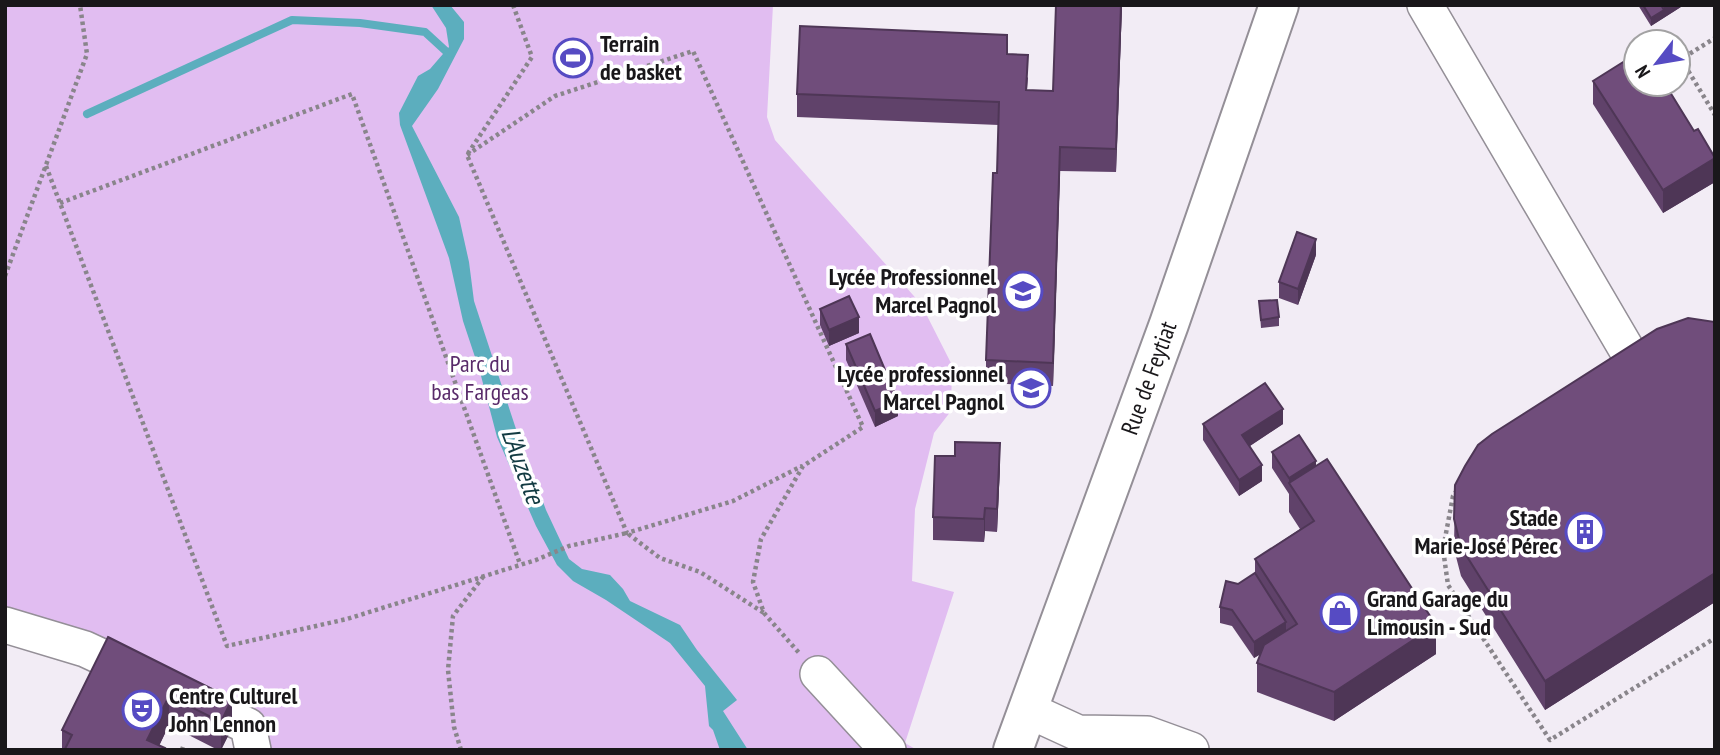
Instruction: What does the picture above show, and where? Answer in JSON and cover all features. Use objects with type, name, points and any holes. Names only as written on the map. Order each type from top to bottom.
[{"type":"main road","name":"Rue de Feytiat","points":[[1013,750],[1169,324],[1279,5]]},
{"type":"lane","points":[[1425,5],[1634,362]]},
{"type":"lane","points":[[5,625],[85,649],[248,726],[253,750]]},
{"type":"lane","points":[[818,674],[888,750]]},
{"type":"lane","points":[[1027,710],[1078,733],[1147,734],[1191,750]]},
{"type":"path","points":[[5,276],[87,54],[80,5]]},
{"type":"path","points":[[467,155],[532,57],[513,5]]},
{"type":"path","points":[[1692,52],[1715,38]]},
{"type":"path","points":[[46,166],[227,646],[347,619],[483,577],[569,546],[627,533],[733,502],[803,466],[863,427],[692,51],[555,96],[467,155]]},
{"type":"path","points":[[1692,79],[1715,115]]},
{"type":"path","points":[[60,202],[352,94],[520,564]]},
{"type":"path","points":[[467,155],[627,533],[660,558],[700,572],[764,613],[818,674]]},
{"type":"path","points":[[764,613],[753,582],[761,539],[803,466]]},
{"type":"path","points":[[1460,487],[1453,496],[1443,549],[1448,584],[1550,740],[1715,638]]},
{"type":"path","points":[[461,750],[454,727],[448,670],[453,616],[483,577]]},
{"type":"green space","name":"Parc du bas Fargeas","points":[[5,5],[773,5],[767,117],[775,140],[921,304],[952,365],[951,411],[934,433],[915,509],[912,581],[954,592],[905,743],[917,750],[268,750],[5,611]]},
{"type":"water","name":"L'Auzette","points":[[431,5],[450,5],[464,22],[464,39],[438,89],[412,126],[459,217],[474,301],[546,510],[569,559],[582,569],[610,575],[630,601],[680,625],[737,700],[723,711],[748,750],[720,750],[709,726],[705,686],[670,643],[573,581],[557,565],[536,526],[497,437],[463,321],[449,258],[400,125],[399,113],[418,76],[430,69],[449,47],[446,28]]},
{"type":"building","name":"Lycée Professionnel Marcel Pagnol","points":[[1056,5],[1121,5],[1116,149],[1060,147],[1053,363],[986,360],[993,173],[997,173],[999,102],[797,94],[800,26],[1007,35],[1007,54],[1028,55],[1026,90],[1053,91]]},
{"type":"building","points":[[1643,5],[1661,5],[1664,10],[1651,18]]},
{"type":"building","points":[[1622,63],[1622,98],[1674,98],[1694,131],[1698,129],[1715,158],[1663,190],[1593,81]]},
{"type":"building","points":[[1297,232],[1316,239],[1298,289],[1279,282]]},
{"type":"building","points":[[849,296],[859,317],[829,330],[820,309]]},
{"type":"building","points":[[1277,300],[1279,317],[1261,320],[1259,301]]},
{"type":"building","name":"Stade Marie-José Pérec","points":[[1688,318],[1715,322],[1715,573],[1545,681],[1461,547],[1454,519],[1455,485],[1478,445],[1492,434],[1657,329]]},
{"type":"building","points":[[870,334],[898,401],[875,411],[846,344]]},
{"type":"building","points":[[1265,383],[1283,409],[1242,435],[1262,465],[1239,480],[1203,424]]},
{"type":"building","points":[[1299,435],[1316,461],[1289,478],[1272,452]]},
{"type":"building","points":[[955,442],[1000,443],[997,509],[985,508],[984,519],[933,517],[935,456],[955,456]]},
{"type":"building","name":"Grand Garage du Limousin - Sud","points":[[1327,459],[1436,625],[1334,692],[1257,663],[1264,645],[1297,624],[1255,559],[1314,521],[1289,483]]},
{"type":"building","points":[[1255,573],[1286,622],[1254,642],[1232,610],[1220,607],[1226,581],[1238,584]]},
{"type":"building","points":[[108,637],[232,699],[221,722],[169,696],[147,740],[165,748],[164,750],[65,749],[72,735],[62,730]]},
{"type":"waterway","points":[[87,114],[292,20],[360,23],[425,32],[449,54]]},
{"type":"place","name":"Terrain de basket","points":[[573,58]]},
{"type":"place","name":"Lycée Professionnel Marcel Pagnol","points":[[1023,291]]},
{"type":"place","name":"Lycée professionnel Marcel Pagnol","points":[[1031,388]]},
{"type":"place","name":"Stade Marie-José Pérec","points":[[1585,532]]},
{"type":"place","name":"Grand Garage du Limousin - Sud","points":[[1340,613]]},
{"type":"place","name":"Centre Culturel John Lennon","points":[[142,710]]}]
